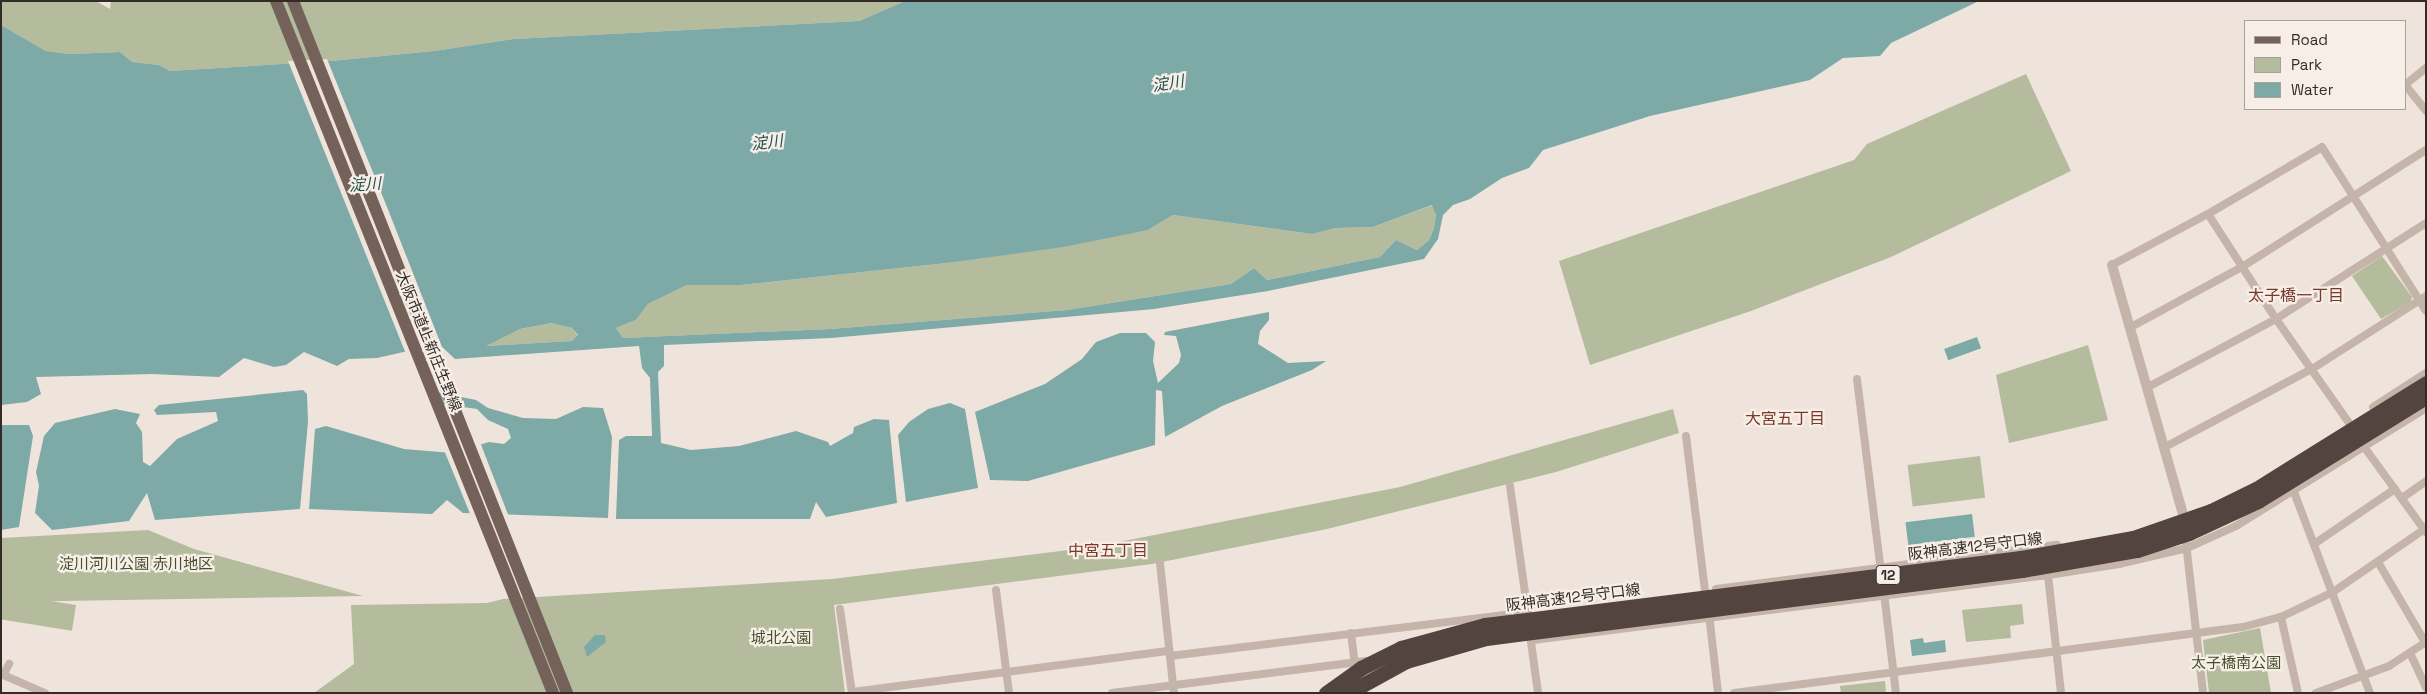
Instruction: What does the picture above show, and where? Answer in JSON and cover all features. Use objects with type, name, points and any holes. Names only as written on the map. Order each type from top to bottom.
[{"type":"highway","name":"阪神高速12号守口線","points":[[1326,693],[1361,668],[1402,648],[1485,625],[2021,558],[2134,538],[2193,518],[2256,490],[2426,383]]},
{"type":"highway","name":"阪神高速12号守口線","points":[[1348,693],[1406,661],[1486,638],[2030,569],[2137,550],[2189,533],[2258,501],[2426,397]]},
{"type":"main road","name":"大阪市道上新庄生野線","points":[[276,1],[553,693]]},
{"type":"main road","name":"大阪市道上新庄生野線","points":[[293,1],[567,693]]},
{"type":"street","points":[[2407,84],[2426,68]]},
{"type":"street","points":[[2407,86],[2426,111]]},
{"type":"street","points":[[2204,693],[2184,517],[2112,265],[2208,214],[2322,147],[2385,248],[2422,298],[2426,311]]},
{"type":"street","points":[[2131,327],[2242,267],[2426,150]]},
{"type":"street","points":[[1734,693],[2057,650],[2197,634],[2281,617],[2333,592],[2425,529],[2364,446],[2350,423],[2276,319],[2208,214]]},
{"type":"street","points":[[2148,387],[2276,319],[2426,223]]},
{"type":"street","points":[[2165,447],[2312,369],[2422,298]]},
{"type":"street","points":[[840,609],[852,692],[1528,612],[2093,540],[2184,517],[2231,496],[2350,423],[2426,373]]},
{"type":"street","points":[[1857,379],[1896,693]]},
{"type":"street","points":[[1112,693],[2048,575],[2119,564],[2187,548],[2236,526],[2294,492],[2426,408]]},
{"type":"street","points":[[1686,436],[1718,693]]},
{"type":"street","points":[[2402,498],[2426,481]]},
{"type":"street","points":[[1510,486],[1538,693]]},
{"type":"street","points":[[2314,544],[2395,489]]},
{"type":"street","points":[[2294,492],[2370,693]]},
{"type":"street","points":[[2316,693],[2364,677],[2410,653],[2425,642],[2378,562]]},
{"type":"street","points":[[1160,564],[1174,693]]},
{"type":"street","points":[[2048,575],[2061,693]]},
{"type":"street","points":[[996,590],[1009,693]]},
{"type":"street","points":[[2281,617],[2298,693]]},
{"type":"street","points":[[1351,633],[1358,693]]},
{"type":"street","points":[[2410,653],[2426,687]]},
{"type":"street","points":[[9,664],[2,674],[45,693]]},
{"type":"green space","points":[[1,1],[96,1],[110,9],[111,1],[905,1],[859,21],[514,39],[434,51],[331,61],[170,71],[159,65],[132,62],[120,52],[69,54],[46,51],[1,25]]},
{"type":"green space","points":[[2026,74],[2071,171],[1891,257],[1751,311],[1590,365],[1559,261],[1854,160],[1867,144]]},
{"type":"green space","points":[[1433,205],[1436,215],[1434,228],[1429,240],[1417,250],[1396,240],[1380,257],[1267,280],[1254,268],[1231,284],[1067,310],[830,329],[623,338],[616,328],[636,320],[648,304],[687,285],[741,285],[947,263],[1148,230],[1173,215],[1312,234],[1336,228],[1373,227]]},
{"type":"green space","points":[[2382,256],[2412,297],[2411,302],[2381,319],[2352,276]]},
{"type":"green space","points":[[553,323],[572,328],[578,336],[572,341],[485,346],[520,329]]},
{"type":"green space","points":[[2088,345],[2108,420],[2009,443],[1996,375]]},
{"type":"green space","name":"城北公園","points":[[1673,409],[1679,433],[1556,472],[1327,529],[1152,564],[834,605],[845,693],[314,693],[354,664],[351,605],[487,603],[503,599],[832,579],[1093,547],[1400,487]]},
{"type":"green space","points":[[1980,456],[1985,498],[1913,507],[1908,465]]},
{"type":"green space","name":"淀川河川公園 赤川地区","points":[[148,530],[194,549],[363,596],[1,602],[1,538]]},
{"type":"green space","points":[[2,593],[76,605],[72,631],[1,619]]},
{"type":"green space","points":[[2022,604],[2024,624],[2010,626],[2011,638],[1966,642],[1962,610]]},
{"type":"green space","name":"太子橋南公園","points":[[2260,628],[2271,693],[2209,693],[2203,640]]},
{"type":"green space","points":[[1885,681],[1886,693],[1841,693],[1840,686]]},
{"type":"water","name":"淀川","points":[[905,1],[1979,1],[1891,43],[1880,56],[1843,58],[1810,80],[1650,116],[1543,150],[1529,168],[1502,178],[1470,199],[1453,205],[1443,215],[1438,239],[1424,259],[1268,291],[1154,309],[831,338],[664,345],[664,366],[658,372],[661,443],[691,450],[739,446],[796,431],[828,442],[830,446],[853,433],[854,427],[874,419],[889,420],[897,503],[826,517],[816,502],[810,519],[616,519],[619,440],[626,436],[652,436],[650,378],[642,368],[639,346],[455,359],[439,344],[377,358],[349,359],[337,366],[304,352],[286,365],[274,367],[244,358],[219,377],[152,374],[36,377],[41,394],[27,402],[1,405],[1,25],[46,51],[69,54],[120,52],[132,62],[159,65],[170,71],[331,61],[434,51],[514,39],[859,21]],"holes":[[[1432,205],[1436,215],[1434,228],[1429,240],[1417,250],[1396,240],[1380,257],[1267,280],[1254,268],[1231,284],[1067,310],[830,329],[623,338],[616,328],[636,320],[648,304],[687,285],[741,285],[947,263],[1063,247],[1148,230],[1173,215],[1312,234],[1336,228],[1373,227]],[[552,323],[572,328],[578,335],[572,341],[486,346],[520,329]]]},
{"type":"water","points":[[1269,312],[1269,320],[1260,331],[1258,344],[1288,363],[1326,361],[1312,370],[1222,406],[1165,437],[1162,391],[1156,390],[1155,445],[1028,481],[990,480],[975,412],[1045,384],[1082,359],[1096,342],[1120,333],[1146,333],[1155,342],[1153,361],[1158,383],[1179,363],[1181,355],[1176,336],[1164,335],[1165,332]]},
{"type":"water","points":[[1977,337],[1981,348],[1948,360],[1944,349]]},
{"type":"water","points":[[303,390],[307,394],[308,422],[300,509],[155,520],[147,493],[129,521],[52,530],[35,513],[39,486],[36,472],[44,436],[55,423],[115,409],[140,414],[136,423],[142,432],[143,462],[150,466],[177,439],[218,421],[216,412],[157,415],[154,410],[159,405]]},
{"type":"water","points":[[437,392],[476,400],[488,408],[523,418],[556,419],[583,407],[603,408],[612,437],[608,518],[463,513],[447,500],[432,514],[309,509],[315,429],[326,426],[404,449],[452,453],[489,442],[504,444],[511,438],[508,429],[488,420],[477,409],[441,404]]},
{"type":"water","points":[[950,403],[965,409],[978,488],[906,502],[898,435],[909,422],[928,409]]},
{"type":"water","points":[[1,425],[29,425],[33,436],[19,527],[1,530]]},
{"type":"water","points":[[1972,514],[1975,537],[1908,545],[1905,522]]},
{"type":"water","points":[[595,635],[605,635],[606,642],[587,657],[584,647]]},
{"type":"water","points":[[1923,638],[1924,643],[1945,640],[1946,652],[1912,656],[1910,640]]},
{"type":"pier","points":[[327,59],[444,352],[438,346],[406,354],[288,61]]},
{"type":"pier","points":[[480,442],[509,517],[471,516],[444,450]]},
{"type":"district","name":"太子橋一丁目","points":[[2296,296]]},
{"type":"district","name":"大宮五丁目","points":[[1785,419]]},
{"type":"district","name":"中宮五丁目","points":[[1108,551]]}]
